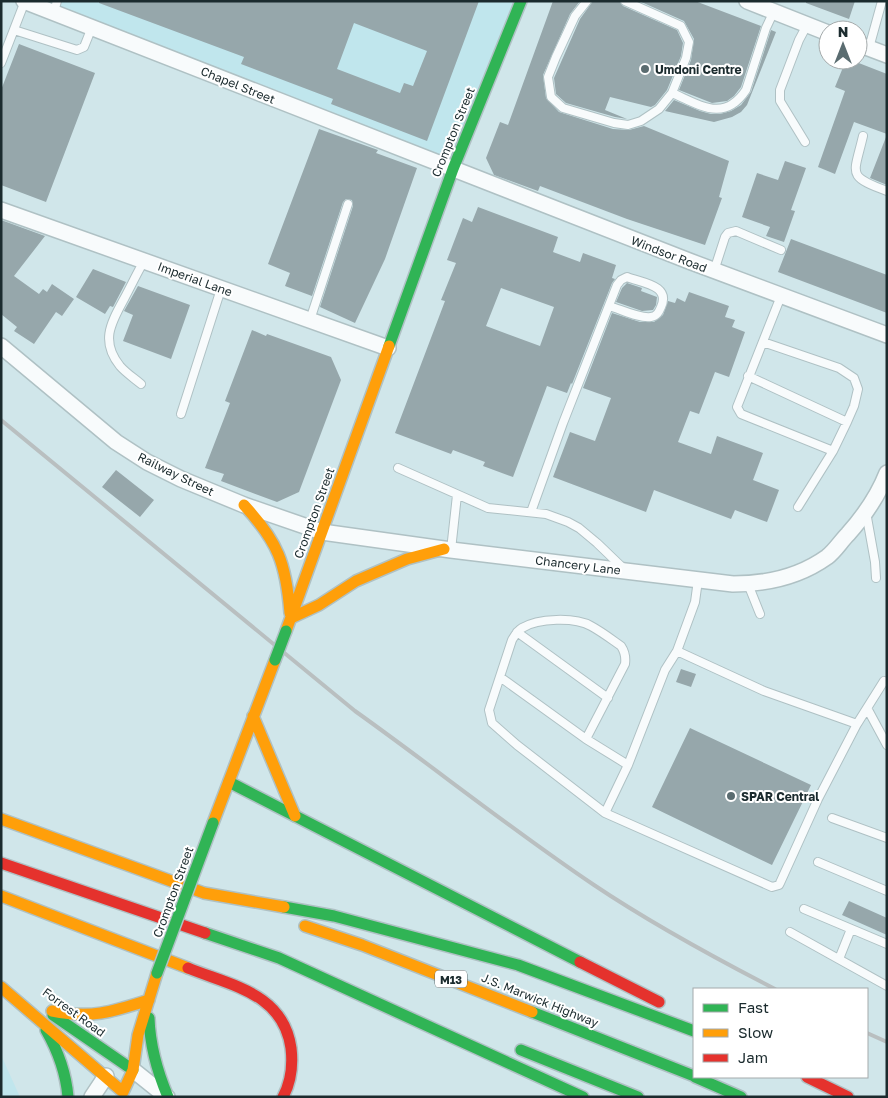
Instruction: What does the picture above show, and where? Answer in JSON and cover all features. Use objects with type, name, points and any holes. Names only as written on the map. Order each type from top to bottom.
[{"type":"main road","name":"Crompton Street","points":[[124,1095],[133,1070],[138,1035],[158,973],[291,618],[452,169],[521,1]]},
{"type":"main road","points":[[244,505],[269,535],[284,567],[291,618],[319,605],[356,581],[407,559],[448,549]]},
{"type":"main road","points":[[254,716],[296,816]]},
{"type":"main road","points":[[229,782],[668,1006]]},
{"type":"main road","points":[[1,819],[204,893],[278,917]]},
{"type":"main road","points":[[1,863],[279,958],[446,1021]]},
{"type":"main road","points":[[204,893],[334,916],[518,965],[693,1032]]},
{"type":"main road","points":[[1,896],[254,994],[276,1011],[282,1020],[288,1034],[292,1065],[299,1086]]},
{"type":"main road","name":"J.S. Marwick Highway","points":[[297,924],[362,945],[693,1075]]},
{"type":"main road","points":[[279,958],[584,1097]]},
{"type":"main road","name":"Forrest Road","points":[[4,982],[22,990]]},
{"type":"main road","name":"Forrest Road","points":[[4,982],[41,1021],[106,1076],[124,1095]]},
{"type":"main road","points":[[149,1000],[149,1032],[154,1066],[168,1097]]},
{"type":"main road","name":"Forrest Road","points":[[133,1070],[45,1009],[65,1014],[97,1016],[149,1000]]},
{"type":"main road","points":[[41,1021],[54,1042],[63,1065],[68,1097]]},
{"type":"main road","name":"Crompton Street","points":[[106,1076],[115,1059],[138,1035]]},
{"type":"main road","points":[[508,1045],[638,1097]]},
{"type":"main road","points":[[283,1097],[290,1084],[292,1065]]},
{"type":"main road","name":"J.S. Marwick Highway","points":[[699,1078],[741,1097]]},
{"type":"main road","points":[[809,1078],[848,1097]]},
{"type":"street","name":"Chapel Street","points":[[24,1],[55,6],[92,27],[452,169]]},
{"type":"street","points":[[747,1],[818,29]]},
{"type":"street","points":[[868,48],[887,55]]},
{"type":"street","name":"Windsor Road","points":[[452,169],[714,271],[887,335]]},
{"type":"street","name":"Imperial Lane","points":[[1,210],[388,348]]},
{"type":"street","name":"Railway Street","points":[[1,346],[124,447],[147,462],[181,479],[244,505],[322,532]]},
{"type":"street","name":"Chancery Lane","points":[[322,532],[733,584],[770,582],[800,572],[828,556],[866,512],[876,497],[887,473]]},
{"type":"street","points":[[133,1070],[168,1097]]},
{"type":"street","points":[[92,1097],[106,1076]]},
{"type":"lane","points":[[1,63],[24,1]]},
{"type":"lane","points":[[587,1],[575,16],[548,77],[551,98],[563,108],[614,123],[628,125],[641,121],[659,109],[672,93],[686,58],[689,42],[681,26],[624,1]]},
{"type":"lane","points":[[868,36],[882,1]]},
{"type":"lane","points":[[672,93],[708,109],[723,109],[734,104],[746,90],[766,28],[774,12]]},
{"type":"lane","points":[[805,142],[780,101],[780,90],[807,25]]},
{"type":"lane","points":[[14,30],[77,50],[84,46],[92,27]]},
{"type":"lane","points":[[863,136],[856,174],[863,182],[887,191]]},
{"type":"lane","points":[[310,320],[348,204]]},
{"type":"lane","points":[[714,271],[725,237],[731,232],[736,231],[781,250]]},
{"type":"lane","points":[[141,384],[121,367],[112,354],[109,337],[113,318],[144,261]]},
{"type":"lane","points":[[531,512],[563,423],[617,285],[627,277],[658,288],[664,295],[658,313],[653,317],[644,317],[609,306]]},
{"type":"lane","points":[[181,414],[221,289]]},
{"type":"lane","points":[[781,296],[738,401],[738,410],[742,414],[833,451]]},
{"type":"lane","points":[[763,342],[839,368],[854,378],[858,389],[854,406],[833,451],[798,507]]},
{"type":"lane","points":[[748,376],[847,422]]},
{"type":"lane","points":[[398,468],[488,508],[546,514],[579,528],[597,542],[626,571]]},
{"type":"lane","points":[[448,549],[457,495]]},
{"type":"lane","points":[[866,512],[876,562],[876,578]]},
{"type":"lane","points":[[605,813],[628,765],[665,670],[677,651],[695,602],[698,580]]},
{"type":"lane","points":[[748,584],[760,614]]},
{"type":"lane","points":[[586,739],[624,664],[625,654],[621,646],[591,626],[575,621],[555,620],[530,624],[517,632],[512,640],[489,710],[492,723],[517,745],[605,813],[769,887],[775,887],[780,883],[818,799],[857,724],[884,681]]},
{"type":"lane","points":[[517,632],[608,698]]},
{"type":"lane","points":[[677,651],[764,691],[857,724]]},
{"type":"lane","points":[[500,677],[586,739],[628,765]]},
{"type":"lane","points":[[867,708],[884,733],[887,745]]},
{"type":"lane","points":[[832,818],[887,838]]},
{"type":"lane","points":[[818,862],[887,892]]},
{"type":"lane","points":[[804,909],[887,944]]},
{"type":"lane","points":[[838,959],[851,929]]},
{"type":"lane","points":[[790,932],[887,986]]},
{"type":"shaded area","points":[[25,1],[520,1],[452,168]]},
{"type":"shaded area","points":[[1,1055],[20,1097],[1,1097]]},
{"type":"building","points":[[99,1],[479,1],[427,141],[331,104],[333,99],[241,64],[244,57],[99,3]],"holes":[[[354,23],[427,51],[413,86],[404,83],[400,93],[337,69]]]},
{"type":"building","points":[[553,1],[580,1],[570,14],[543,75],[546,98],[559,112],[613,129],[629,130],[644,126],[729,161],[719,197],[722,198],[705,245],[627,219],[540,186],[538,191],[494,175],[486,158],[500,122],[508,125]]},
{"type":"building","points":[[593,1],[619,1],[623,6],[677,30],[683,43],[681,56],[667,90],[655,105],[651,107],[610,97],[605,110],[627,119],[566,103],[556,94],[554,78],[580,19]]},
{"type":"building","points":[[639,1],[695,1],[761,26],[741,87],[734,96],[727,101],[712,103],[679,90],[691,60],[694,39],[684,21]]},
{"type":"building","points":[[806,1],[855,1],[849,19],[806,3]]},
{"type":"building","points":[[771,30],[776,32],[747,105],[741,112],[732,117],[714,122],[665,111],[674,100],[711,114],[731,111],[741,105],[751,92]]},
{"type":"building","points":[[19,44],[95,73],[46,202],[1,185],[1,90]]},
{"type":"building","points":[[868,67],[887,74],[887,134],[854,122],[835,174],[818,167],[845,91],[835,87],[842,70],[868,70]]},
{"type":"building","points":[[319,129],[378,150],[376,153],[417,168],[385,259],[355,323],[320,307],[353,206],[352,200],[346,199],[343,202],[312,296],[285,286],[290,273],[268,264]]},
{"type":"building","points":[[887,137],[887,185],[870,178]]},
{"type":"building","points":[[785,161],[806,168],[791,210],[795,211],[784,242],[766,236],[770,227],[742,217],[757,173],[778,180]]},
{"type":"building","points":[[478,207],[558,237],[553,252],[580,262],[583,253],[616,265],[612,278],[615,279],[572,384],[567,393],[547,386],[513,477],[483,466],[485,462],[453,450],[451,454],[395,433],[445,301],[441,300],[456,263],[447,260],[463,218],[472,222]],"holes":[[[501,288],[554,307],[540,346],[486,326]]]},
{"type":"building","points":[[1,220],[45,236],[14,276],[39,294],[43,289],[47,292],[52,284],[74,299],[62,316],[56,312],[34,344],[14,331],[17,327],[1,314]]},
{"type":"building","points":[[791,239],[887,275],[887,313],[778,272]]},
{"type":"building","points":[[93,269],[126,282],[113,307],[110,306],[105,314],[76,297]]},
{"type":"building","points":[[627,283],[642,288],[641,291],[657,297],[653,310],[642,311],[616,302],[622,288]]},
{"type":"building","points":[[138,286],[190,305],[171,359],[123,341],[133,315],[124,311]]},
{"type":"building","points":[[689,292],[729,306],[725,317],[735,320],[732,327],[745,332],[729,377],[715,372],[699,414],[690,411],[678,442],[711,454],[717,436],[763,453],[753,480],[779,490],[767,522],[735,510],[731,519],[654,490],[646,512],[553,477],[570,432],[595,441],[611,398],[583,388],[612,313],[640,322],[654,322],[663,315],[668,301],[675,303],[677,298],[685,302]]},
{"type":"building","points":[[252,330],[331,357],[341,380],[299,492],[277,502],[221,481],[224,474],[205,468],[230,403],[225,401]]},
{"type":"building","points":[[116,470],[154,500],[140,517],[102,487]]},
{"type":"building","points":[[681,669],[696,674],[691,687],[676,682]]},
{"type":"building","name":"SPAR Central","points":[[690,728],[811,785],[772,865],[652,807]]},
{"type":"building","points":[[849,901],[887,918],[887,935],[842,915]]},
{"type":"railway","points":[[1,420],[355,711],[503,821],[594,885],[660,927],[773,988]]},
{"type":"railway","points":[[868,1033],[887,1042]]},
{"type":"traffic: fast","points":[[389,346],[453,169],[521,1]]},
{"type":"traffic: fast","points":[[275,660],[286,631]]},
{"type":"traffic: fast","points":[[229,782],[580,962]]},
{"type":"traffic: fast","points":[[157,973],[213,823]]},
{"type":"traffic: fast","points":[[284,907],[334,916],[518,965],[693,1031]]},
{"type":"traffic: fast","points":[[205,933],[279,958],[583,1097]]},
{"type":"traffic: fast","points":[[532,1012],[693,1076]]},
{"type":"traffic: fast","points":[[53,1015],[133,1070]]},
{"type":"traffic: fast","points":[[149,1018],[155,1058],[168,1097]]},
{"type":"traffic: fast","points":[[46,1030],[61,1062],[68,1097]]},
{"type":"traffic: fast","points":[[521,1050],[638,1097]]},
{"type":"traffic: fast","points":[[697,1078],[741,1097]]},
{"type":"traffic: slow","points":[[286,631],[389,346]]},
{"type":"traffic: slow","points":[[244,505],[265,530],[278,554],[286,580],[290,613]]},
{"type":"traffic: slow","points":[[291,618],[319,605],[356,581],[407,559],[444,549]]},
{"type":"traffic: slow","points":[[213,823],[275,660]]},
{"type":"traffic: slow","points":[[253,716],[295,816]]},
{"type":"traffic: slow","points":[[1,819],[204,893],[284,907]]},
{"type":"traffic: slow","points":[[1,896],[188,968]]},
{"type":"traffic: slow","points":[[305,926],[362,945],[532,1012]]},
{"type":"traffic: slow","points":[[1,987],[123,1092],[133,1070],[138,1035],[157,973]]},
{"type":"traffic: slow","points":[[52,1011],[78,1014],[101,1013],[149,1000]]},
{"type":"traffic: jam","points":[[1,863],[205,933]]},
{"type":"traffic: jam","points":[[580,962],[659,1002]]},
{"type":"traffic: jam","points":[[188,968],[253,994],[278,1015],[286,1030],[292,1054],[290,1079],[283,1097]]},
{"type":"traffic: jam","points":[[809,1078],[848,1097]]},
{"type":"place","name":"Umdoni Centre","points":[[645,69]]},
{"type":"place","name":"SPAR Central","points":[[731,796]]}]
